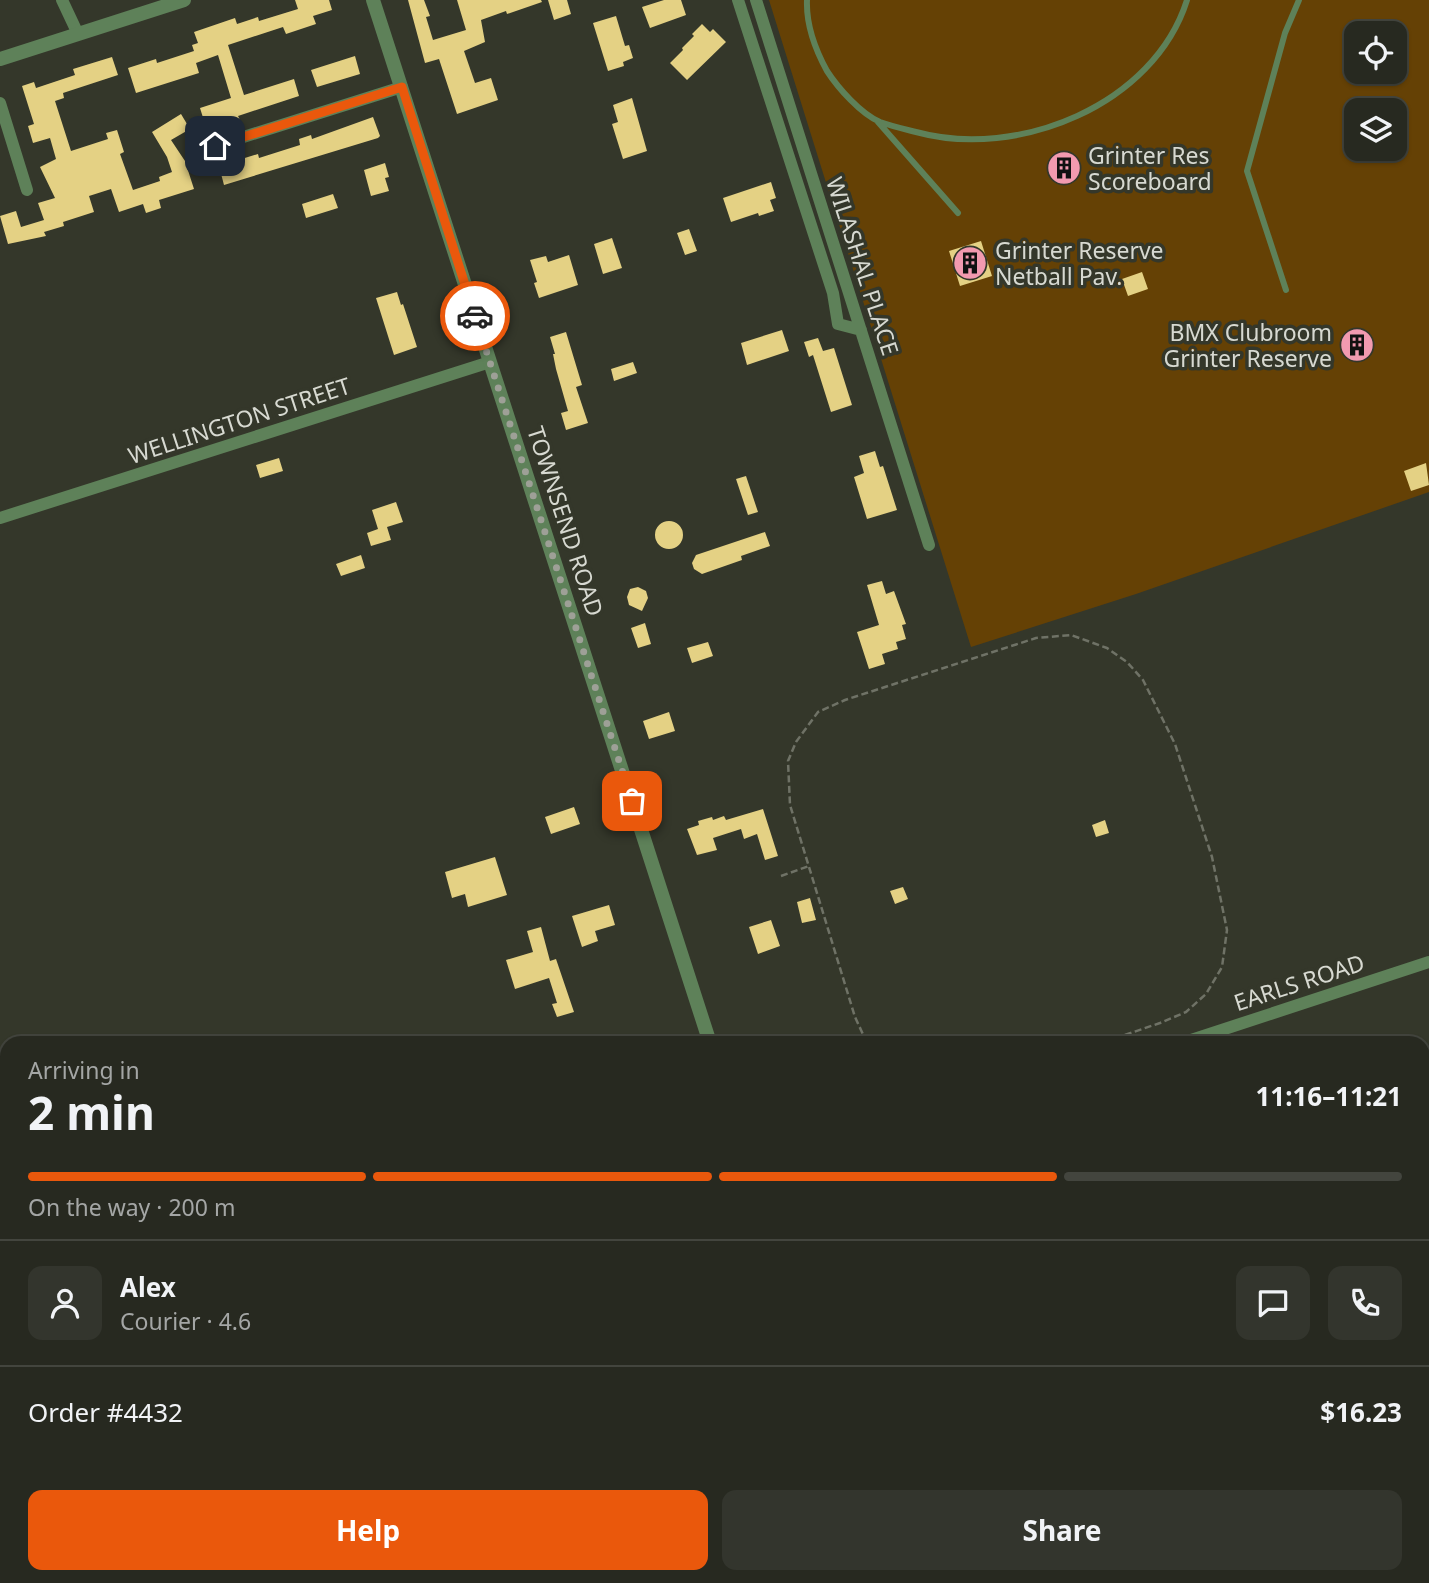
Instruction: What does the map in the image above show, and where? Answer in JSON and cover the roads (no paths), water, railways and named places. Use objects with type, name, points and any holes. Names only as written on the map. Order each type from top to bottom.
[{"type":"street","points":[[62,0],[78,34]]},
{"type":"street","points":[[0,59],[184,0]]},
{"type":"street","points":[[738,0],[832,293],[838,324],[861,330]]},
{"type":"street","name":"WILASHAL PLACE","points":[[756,0],[929,545]]},
{"type":"street","name":"TOWNSEND ROAD","points":[[376,4],[708,1036]]},
{"type":"street","points":[[215,146],[402,87]]},
{"type":"street","points":[[0,103],[27,190]]},
{"type":"street","name":"WELLINGTON STREET","points":[[0,518],[490,362]]},
{"type":"street","name":"EARLS ROAD","points":[[1203,1036],[1429,962]]},
{"type":"lane","points":[[807,0],[811,35],[819,57],[834,81],[849,98],[878,121],[958,213]]},
{"type":"lane","points":[[878,121],[934,137],[962,139],[1020,135],[1049,128],[1089,110],[1112,96],[1140,73],[1176,30],[1188,0]]},
{"type":"lane","points":[[1286,290],[1247,171],[1282,46],[1299,0]]},
{"type":"place","name":"Grinter Res Scoreboard","points":[[1064,168]]},
{"type":"place","name":"Grinter Reserve Netball Pav.","points":[[970,263]]},
{"type":"place","name":"BMX Clubroom Grinter Reserve","points":[[1357,345]]}]
